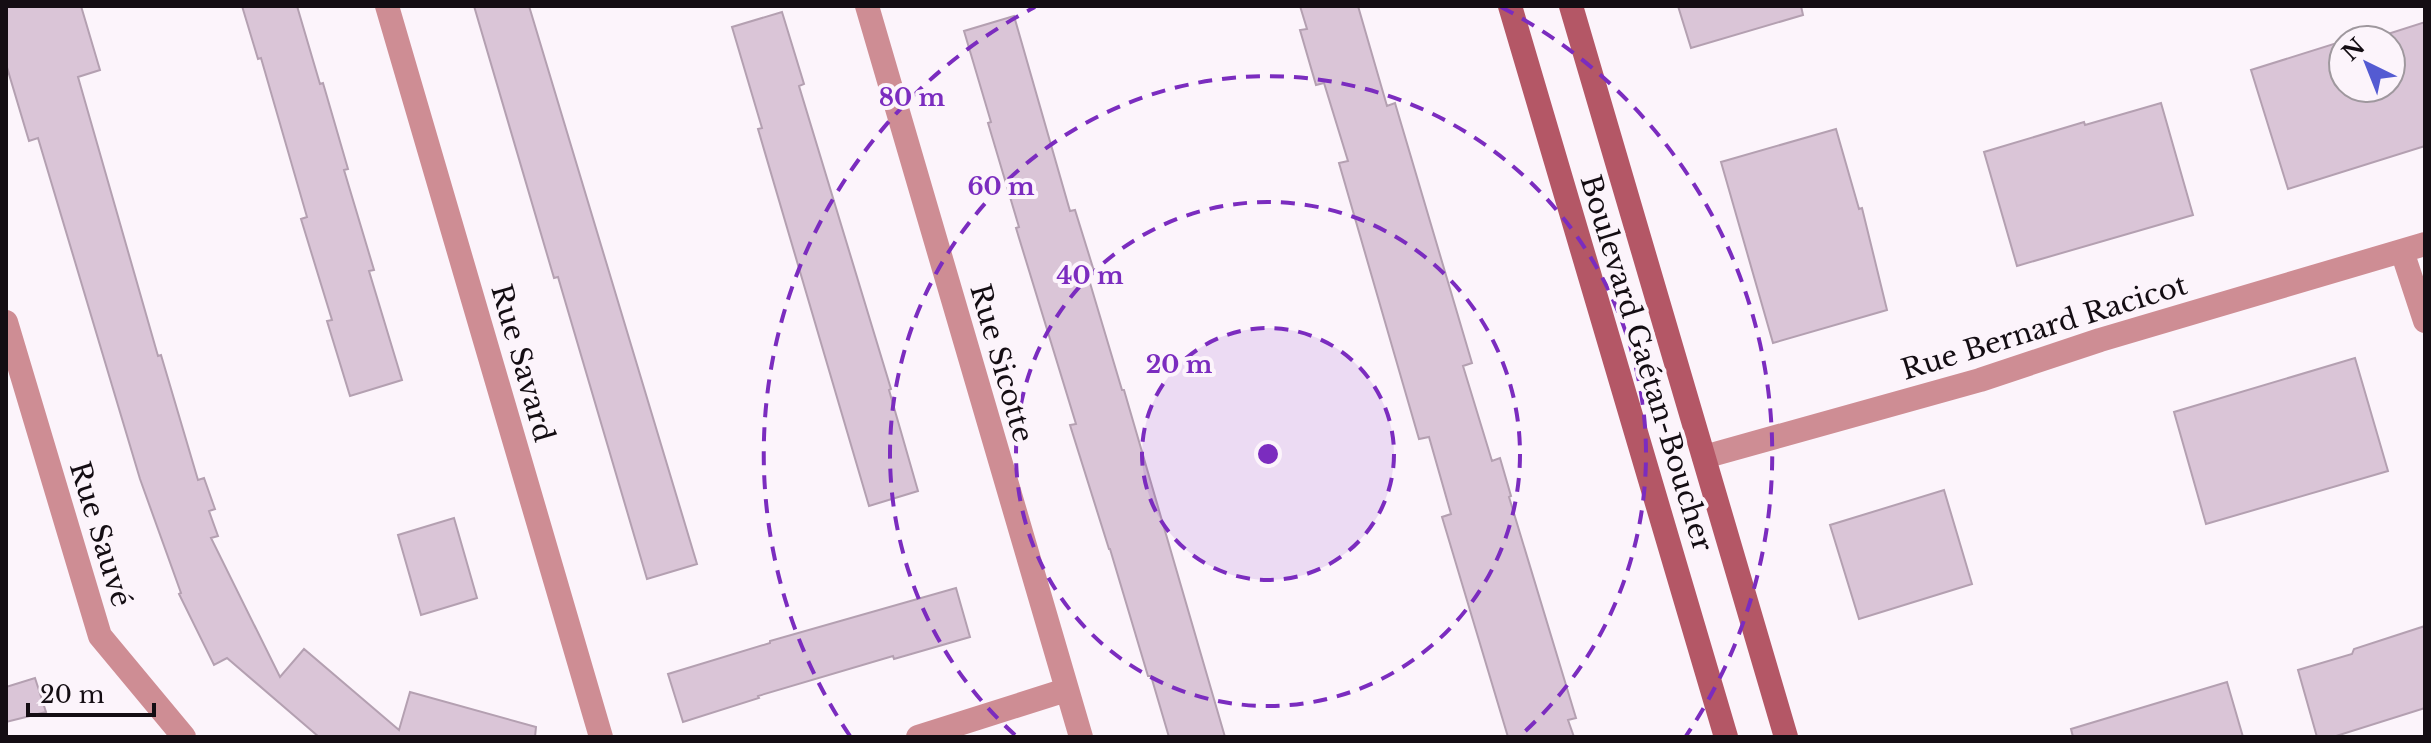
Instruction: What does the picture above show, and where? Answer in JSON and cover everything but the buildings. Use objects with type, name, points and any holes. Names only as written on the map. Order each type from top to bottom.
[{"type":"main road","name":"Boulevard Gaétan-Boucher","points":[[1510,6],[1726,737]]},
{"type":"main road","name":"Boulevard Gaétan-Boucher","points":[[1571,6],[1786,737]]},
{"type":"street","name":"Rue Savard","points":[[387,6],[601,737]]},
{"type":"street","name":"Rue Sicotte","points":[[867,6],[1081,737]]},
{"type":"street","name":"Rue Bernard Racicot","points":[[1704,457],[1980,380],[2100,340],[2413,247],[2425,321]]},
{"type":"street","name":"Rue Sauvé","points":[[6,322],[100,636],[184,737]]},
{"type":"street","points":[[918,737],[1066,690]]}]
